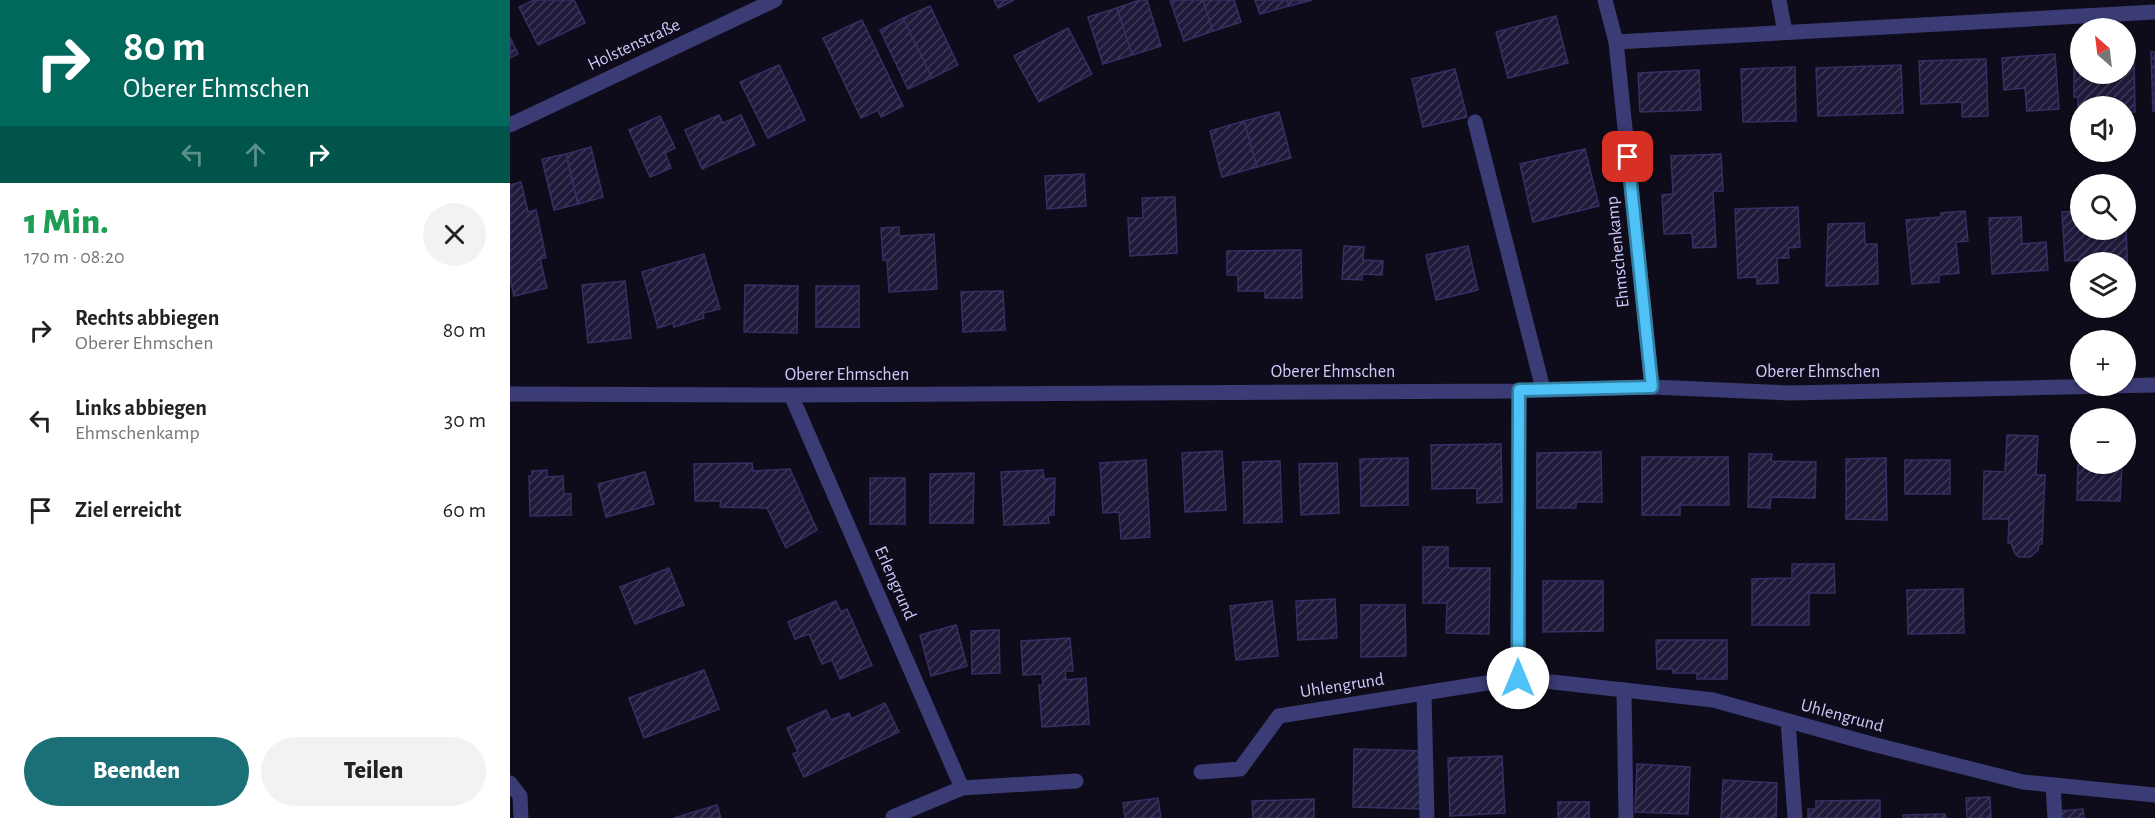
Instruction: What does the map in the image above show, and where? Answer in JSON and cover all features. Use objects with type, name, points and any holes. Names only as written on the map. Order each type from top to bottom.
[{"type":"street","name":"Holstenstraße","points":[[510,125],[775,0]]},
{"type":"street","name":"Ehmschenkamp","points":[[1605,0],[1616,42],[1652,387]]},
{"type":"street","points":[[1779,0],[1785,32]]},
{"type":"street","points":[[1616,42],[2155,12]]},
{"type":"street","points":[[1475,122],[1543,389]]},
{"type":"street","name":"Oberer Ehmschen","points":[[510,393],[791,395],[1652,387],[1790,393],[2155,384]]},
{"type":"street","points":[[1518,678],[1519,390]]},
{"type":"street","name":"Erlengrund","points":[[791,395],[962,788]]},
{"type":"street","name":"Uhlengrund","points":[[1201,772],[1240,769],[1279,716],[1518,678],[1713,700],[2023,782],[2155,795]]},
{"type":"street","points":[[1624,690],[1626,818]]},
{"type":"street","points":[[1424,693],[1427,818]]},
{"type":"street","points":[[1788,721],[1795,818]]},
{"type":"street","points":[[892,817],[962,788],[1076,781]]},
{"type":"street","points":[[510,783],[520,796],[521,818]]},
{"type":"street","points":[[2054,785],[2055,818]]},
{"type":"building","points":[[534,0],[574,0],[585,23],[538,45],[519,7]]},
{"type":"building","points":[[994,0],[1014,0],[998,8]]},
{"type":"building","points":[[1140,0],[1147,0],[1161,46],[1132,55],[1117,8]]},
{"type":"building","points":[[1170,0],[1203,0],[1213,31],[1184,41]]},
{"type":"building","points":[[1203,0],[1234,0],[1241,22],[1213,31]]},
{"type":"building","points":[[1255,0],[1287,0],[1289,6],[1260,14]]},
{"type":"building","points":[[1287,0],[1312,0],[1289,6]]},
{"type":"building","points":[[930,6],[958,65],[932,78],[903,18]]},
{"type":"building","points":[[1117,8],[1132,55],[1103,64],[1088,17]]},
{"type":"building","points":[[1556,16],[1568,63],[1508,78],[1496,32]]},
{"type":"building","points":[[903,18],[932,78],[908,89],[880,30]]},
{"type":"building","points":[[862,20],[903,106],[881,117],[878,110],[861,118],[823,38]]},
{"type":"building","points":[[1068,28],[1092,74],[1039,102],[1014,56]]},
{"type":"building","points":[[510,37],[518,54],[510,58]]},
{"type":"building","points":[[2151,52],[2155,52],[2155,111],[2153,111]]},
{"type":"building","points":[[2055,54],[2059,109],[2027,111],[2025,88],[2004,90],[2002,58]]},
{"type":"building","points":[[1986,59],[1988,116],[1962,117],[1962,102],[1921,104],[1919,61]]},
{"type":"building","points":[[779,65],[805,120],[768,138],[740,82]]},
{"type":"building","points":[[1901,65],[1903,113],[1818,116],[1816,68]]},
{"type":"building","points":[[1795,67],[1796,121],[1743,122],[1741,69]]},
{"type":"building","points":[[1455,69],[1467,117],[1423,127],[1412,79]]},
{"type":"building","points":[[1699,70],[1701,110],[1640,112],[1638,73]]},
{"type":"building","points":[[2074,84],[2135,84],[2135,96],[2074,96]]},
{"type":"building","points":[[1279,112],[1291,158],[1257,167],[1244,121]]},
{"type":"building","points":[[719,115],[723,123],[741,115],[755,145],[702,169],[685,130]]},
{"type":"building","points":[[660,116],[675,148],[665,153],[671,168],[650,177],[629,130]]},
{"type":"building","points":[[1244,121],[1257,167],[1222,177],[1210,131]]},
{"type":"building","points":[[591,147],[603,197],[578,204],[566,154]]},
{"type":"building","points":[[1585,149],[1599,206],[1533,222],[1520,164]]},
{"type":"building","points":[[566,154],[578,204],[554,210],[542,159]]},
{"type":"building","points":[[1721,154],[1723,191],[1713,191],[1716,247],[1693,248],[1692,233],[1664,234],[1662,195],[1673,194],[1671,156]]},
{"type":"building","points":[[1084,174],[1086,206],[1047,209],[1045,176]]},
{"type":"building","points":[[521,182],[528,212],[536,210],[546,258],[540,259],[547,288],[514,296],[510,278],[510,185]]},
{"type":"building","points":[[1175,197],[1177,253],[1130,256],[1128,218],[1143,218],[1142,198]]},
{"type":"building","points":[[1798,207],[1800,247],[1788,248],[1789,258],[1777,258],[1778,283],[1757,284],[1757,277],[1738,278],[1735,209]]},
{"type":"building","points":[[1965,211],[1968,241],[1956,242],[1959,273],[1939,275],[1939,282],[1912,284],[1906,220],[1941,217],[1941,213]]},
{"type":"building","points":[[2062,212],[2070,212],[2070,240],[2127,240],[2127,252],[2070,252],[2070,261],[2065,261]]},
{"type":"building","points":[[2021,217],[2022,244],[2046,242],[2048,270],[1992,274],[1989,218]]},
{"type":"building","points":[[1864,223],[1865,244],[1877,244],[1878,284],[1826,286],[1828,224]]},
{"type":"building","points":[[899,227],[899,236],[934,234],[937,289],[889,292],[887,260],[883,260],[881,228]]},
{"type":"building","points":[[1344,246],[1364,247],[1363,260],[1383,261],[1382,275],[1362,274],[1362,280],[1342,279]]},
{"type":"building","points":[[1468,246],[1478,290],[1436,300],[1426,255]]},
{"type":"building","points":[[1301,250],[1302,298],[1265,298],[1265,291],[1238,291],[1238,275],[1227,275],[1227,251]]},
{"type":"building","points":[[704,254],[720,309],[703,313],[704,318],[674,327],[673,323],[658,328],[642,272]]},
{"type":"building","points":[[625,281],[631,338],[588,343],[582,285]]},
{"type":"building","points":[[745,285],[798,286],[797,333],[744,332]]},
{"type":"building","points":[[816,286],[859,286],[859,327],[816,327]]},
{"type":"building","points":[[1003,291],[1005,330],[963,332],[961,292]]},
{"type":"building","points":[[2007,435],[2038,436],[2036,475],[2045,475],[2042,544],[2039,544],[2038,550],[2030,557],[2019,557],[2015,554],[2011,543],[2008,543],[2009,519],[1983,519],[1984,471],[2005,472]]},
{"type":"building","points":[[1501,444],[1502,502],[1477,503],[1477,488],[1432,489],[1431,445]]},
{"type":"building","points":[[1222,451],[1226,510],[1185,512],[1182,453]]},
{"type":"building","points":[[1601,452],[1602,502],[1576,502],[1576,508],[1537,508],[1537,453]]},
{"type":"building","points":[[1749,454],[1772,454],[1771,461],[1816,462],[1815,498],[1771,497],[1770,508],[1748,507]]},
{"type":"building","points":[[1642,457],[1728,457],[1729,505],[1680,505],[1680,515],[1642,515]]},
{"type":"building","points":[[1408,458],[1408,505],[1361,506],[1360,459]]},
{"type":"building","points":[[1886,458],[1887,520],[1846,519],[1846,459]]},
{"type":"building","points":[[1146,460],[1150,537],[1121,539],[1119,512],[1103,513],[1100,463]]},
{"type":"building","points":[[1905,460],[1950,460],[1950,494],[1905,494]]},
{"type":"building","points":[[1280,461],[1282,522],[1244,523],[1243,462]]},
{"type":"building","points":[[752,463],[753,471],[790,469],[817,530],[786,548],[767,508],[720,507],[721,501],[695,501],[694,464]]},
{"type":"building","points":[[1337,463],[1339,513],[1301,515],[1299,464]]},
{"type":"building","points":[[547,470],[547,477],[563,476],[564,494],[571,494],[571,515],[530,516],[529,476],[532,476],[532,471]]},
{"type":"building","points":[[1043,470],[1044,479],[1055,478],[1054,515],[1048,515],[1049,523],[1004,525],[1001,472]]},
{"type":"building","points":[[645,472],[654,504],[606,517],[598,484]]},
{"type":"building","points":[[974,473],[973,523],[930,523],[930,474]]},
{"type":"building","points":[[2078,474],[2121,474],[2120,501],[2077,500]]},
{"type":"building","points":[[870,478],[905,478],[905,524],[870,524]]},
{"type":"building","points":[[1423,547],[1448,547],[1448,568],[1490,568],[1489,634],[1446,633],[1447,603],[1423,603]]},
{"type":"building","points":[[1792,564],[1834,564],[1835,593],[1809,593],[1809,625],[1752,625],[1752,579],[1792,578]]},
{"type":"building","points":[[669,568],[684,605],[635,624],[620,587]]},
{"type":"building","points":[[1543,581],[1603,581],[1603,631],[1543,632]]},
{"type":"building","points":[[1963,589],[1964,633],[1908,634],[1907,590]]},
{"type":"building","points":[[1335,599],[1337,638],[1298,640],[1296,601]]},
{"type":"building","points":[[836,601],[841,612],[847,609],[872,665],[840,679],[832,660],[822,664],[809,634],[795,639],[788,622]]},
{"type":"building","points":[[1272,601],[1278,656],[1236,660],[1230,606]]},
{"type":"building","points":[[1361,605],[1405,605],[1406,656],[1361,657]]},
{"type":"building","points":[[956,625],[967,666],[931,676],[920,635]]},
{"type":"building","points":[[999,630],[1000,673],[972,674],[971,631]]},
{"type":"building","points":[[1070,638],[1073,671],[1065,671],[1066,680],[1086,678],[1089,724],[1042,727],[1039,685],[1043,685],[1042,674],[1023,675],[1021,641]]},
{"type":"building","points":[[1656,640],[1727,640],[1727,679],[1697,679],[1697,673],[1673,673],[1673,669],[1657,669]]},
{"type":"building","points":[[704,670],[719,709],[644,738],[629,698]]},
{"type":"building","points":[[885,703],[899,732],[804,777],[793,754],[798,752],[787,728],[826,710],[831,720],[849,713],[851,719]]},
{"type":"building","points":[[1354,749],[1424,751],[1423,809],[1353,807]]},
{"type":"building","points":[[1502,756],[1505,813],[1450,816],[1448,758]]},
{"type":"building","points":[[1637,764],[1690,767],[1688,814],[1635,812]]},
{"type":"building","points":[[1723,780],[1777,783],[1776,818],[1721,818]]},
{"type":"building","points":[[1990,797],[1991,818],[1967,818],[1966,798]]},
{"type":"building","points":[[1158,798],[1161,818],[1125,818],[1123,803]]},
{"type":"building","points":[[1314,799],[1314,818],[1253,818],[1252,801]]},
{"type":"building","points":[[1880,800],[1880,818],[1808,818],[1808,809],[1816,809],[1816,801]]},
{"type":"building","points":[[1558,802],[1589,802],[1589,818],[1558,818]]},
{"type":"building","points":[[717,805],[721,818],[674,818]]},
{"type":"building","points":[[2083,809],[2084,818],[2060,818],[2060,811]]},
{"type":"building","points":[[1945,814],[1946,818],[1903,818],[1903,815]]},
{"type":"route","points":[[1518,678],[1519,390],[1652,387],[1628,157]]}]
